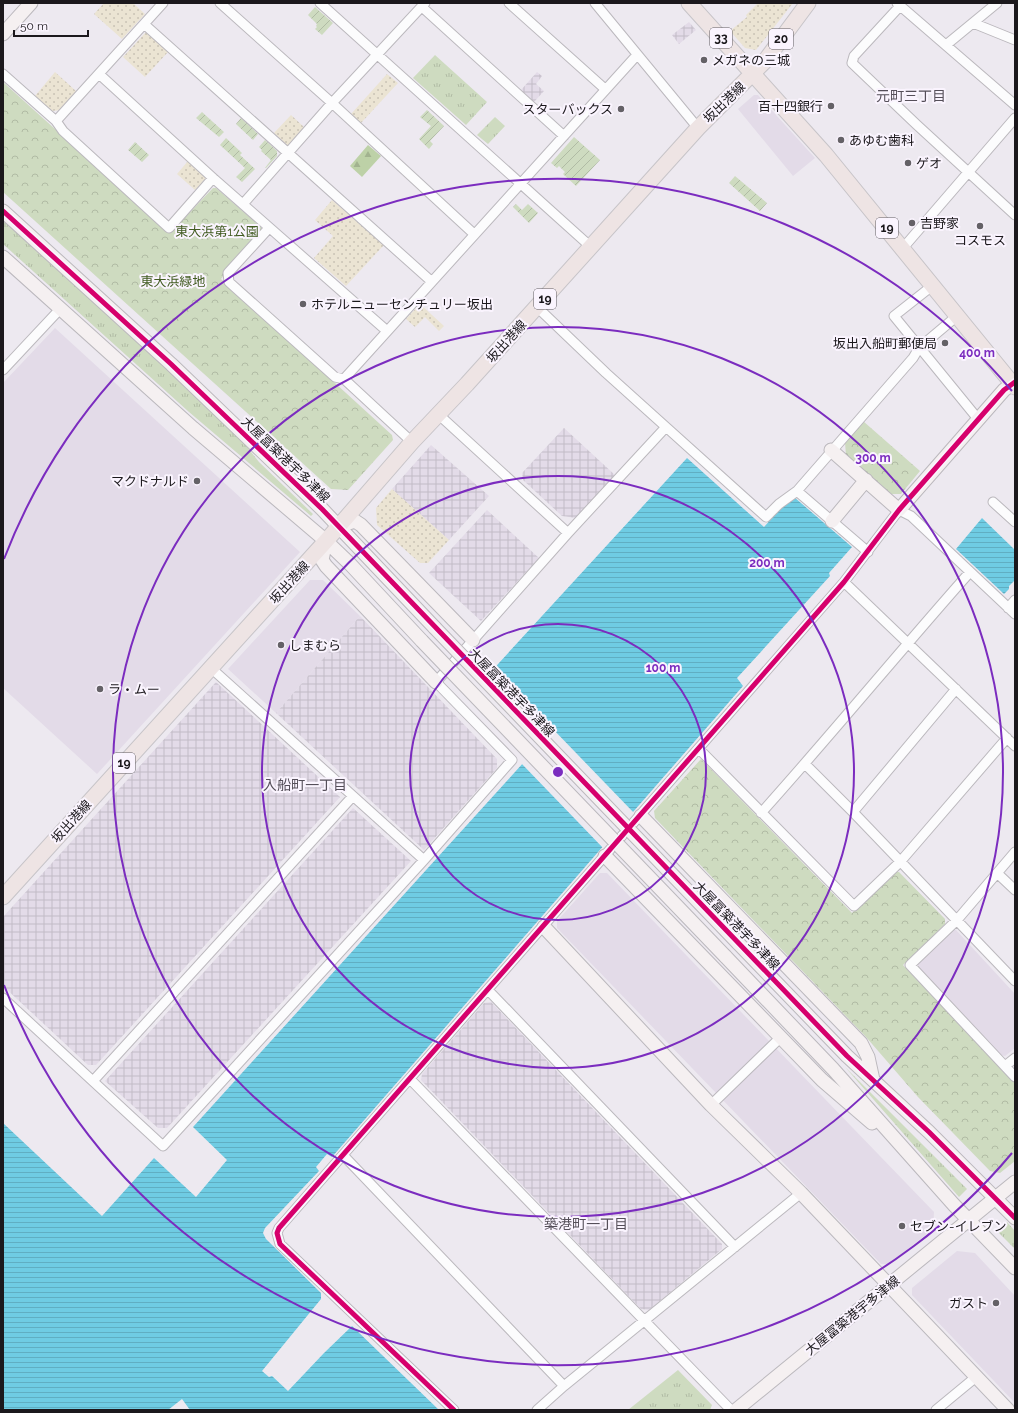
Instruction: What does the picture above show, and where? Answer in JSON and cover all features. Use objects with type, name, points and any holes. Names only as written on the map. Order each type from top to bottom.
[{"type":"main road","points":[[3,34],[31,3]]},
{"type":"main road","name":"33","points":[[689,3],[753,74]]},
{"type":"main road","name":"20","points":[[753,74],[765,61],[808,3]]},
{"type":"main road","name":"坂出港線","points":[[3,896],[326,541],[412,442],[537,307],[698,128],[753,74],[826,155],[1014,385]]},
{"type":"main road","name":"大屋冨築港宇多津線","points":[[3,211],[191,383],[339,526],[435,628],[847,1056],[929,1132],[995,1198],[736,1410]]},
{"type":"main road","points":[[3,257],[193,428],[326,541],[355,569],[833,1069],[907,1153],[1015,1268]]},
{"type":"main road","points":[[831,450],[899,510],[1004,390],[1014,385]]},
{"type":"main road","points":[[832,521],[866,480]]},
{"type":"main road","points":[[339,526],[355,521],[361,525],[473,640]]},
{"type":"main road","points":[[326,541],[322,560],[326,566],[436,682]]},
{"type":"main road","points":[[640,816],[862,1043],[868,1056],[874,1080]]},
{"type":"main road","points":[[605,856],[822,1080],[907,1153]]},
{"type":"main road","points":[[544,927],[711,1104],[801,1193],[888,1286],[1008,1410]]},
{"type":"main road","points":[[1015,1182],[995,1198],[1015,1218]]},
{"type":"street","points":[[56,120],[163,3]]},
{"type":"street","points":[[220,3],[332,103],[474,234]]},
{"type":"street","points":[[320,3],[591,247]]},
{"type":"street","points":[[509,3],[605,89]]},
{"type":"street","points":[[595,3],[698,128]]},
{"type":"street","points":[[946,45],[997,3]]},
{"type":"street","points":[[1015,105],[898,4],[854,56],[852,63],[1015,215]]},
{"type":"street","points":[[242,204],[332,103],[423,5],[564,136]]},
{"type":"street","points":[[972,23],[1015,40]]},
{"type":"street","points":[[144,24],[431,281]]},
{"type":"street","points":[[344,379],[637,54]]},
{"type":"street","points":[[3,74],[56,120],[63,131],[169,228],[213,178]]},
{"type":"street","points":[[99,74],[242,204],[387,331]]},
{"type":"street","points":[[903,248],[1015,118]]},
{"type":"street","points":[[269,228],[228,274],[229,282],[336,377],[344,379],[412,442]]},
{"type":"street","points":[[932,286],[894,316],[978,419]]},
{"type":"street","points":[[537,307],[606,373],[766,517],[779,504],[797,490],[913,358],[919,348],[957,316]]},
{"type":"street","points":[[3,370],[61,308]]},
{"type":"street","points":[[438,414],[568,533]]},
{"type":"street","points":[[3,998],[163,1146],[424,860],[512,760],[436,682],[568,533],[666,427]]},
{"type":"street","points":[[797,490],[868,552]]},
{"type":"street","points":[[993,502],[1015,522]]},
{"type":"street","points":[[454,1410],[280,1244],[277,1233],[279,1228],[544,927],[844,582],[899,510],[910,516],[1012,611],[1015,600]]},
{"type":"street","points":[[761,813],[970,572]]},
{"type":"street","points":[[844,582],[1015,746]]},
{"type":"street","points":[[211,668],[424,860]]},
{"type":"street","points":[[853,812],[956,689]]},
{"type":"street","points":[[699,749],[854,906],[900,862],[1007,738]]},
{"type":"street","points":[[805,764],[1015,981]]},
{"type":"street","points":[[93,1081],[353,796]]},
{"type":"street","points":[[1015,852],[957,920],[910,965],[1015,1077]]},
{"type":"street","points":[[997,873],[1015,890]]},
{"type":"street","points":[[488,990],[735,1247]]},
{"type":"street","points":[[711,1104],[780,1038]]},
{"type":"street","points":[[1005,1066],[1015,1058]]},
{"type":"street","points":[[410,1079],[731,1410]]},
{"type":"street","points":[[343,1155],[564,1386]]},
{"type":"street","points":[[536,1410],[801,1193]]},
{"type":"street","points":[[936,1410],[976,1377]]},
{"type":"shaded area","points":[[689,22],[696,30],[679,44],[672,35]]},
{"type":"shaded area","points":[[537,72],[542,76],[536,84],[544,91],[534,102],[521,90]]},
{"type":"shaded area","points":[[754,95],[758,95],[815,158],[793,176],[738,109]]},
{"type":"shaded area","points":[[55,328],[300,552],[97,774],[3,688],[3,383]]},
{"type":"shaded area","points":[[564,428],[615,475],[576,518],[562,516],[523,480],[522,473]]},
{"type":"shaded area","points":[[431,445],[489,496],[449,540],[392,489]]},
{"type":"shaded area","points":[[487,510],[539,558],[481,621],[429,573]]},
{"type":"shaded area","points":[[310,580],[323,580],[360,616],[276,713],[228,669]]},
{"type":"shaded area","points":[[360,616],[497,759],[497,768],[424,850],[276,713]]},
{"type":"shaded area","points":[[216,682],[340,797],[96,1065],[88,1065],[3,986],[3,917]]},
{"type":"shaded area","points":[[353,808],[411,861],[167,1128],[158,1128],[105,1081]]},
{"type":"shaded area","points":[[600,873],[607,873],[934,1212],[933,1229],[889,1264],[881,1264],[557,928],[557,921]]},
{"type":"shaded area","points":[[952,930],[956,930],[1015,994],[1015,1048],[1005,1056],[999,1055],[918,968],[918,963]]},
{"type":"shaded area","points":[[491,1002],[722,1244],[722,1249],[649,1310],[641,1309],[421,1080],[422,1074],[484,1003]]},
{"type":"shaded area","points":[[957,1251],[975,1253],[1015,1296],[1015,1403],[912,1295],[912,1288]]},
{"type":"green space","points":[[315,7],[333,23],[322,35],[315,29],[317,24],[308,15]]},
{"type":"green space","points":[[435,55],[487,102],[466,125],[413,78]]},
{"type":"green space","name":"東大浜緑地","points":[[3,82],[170,233],[213,188],[216,188],[261,227],[261,232],[221,279],[392,435],[393,440],[348,490],[331,489],[3,192]]},
{"type":"green space","points":[[427,110],[444,126],[430,141],[433,144],[429,149],[419,139],[431,126],[420,117]]},
{"type":"green space","points":[[202,112],[224,132],[219,137],[196,118]]},
{"type":"green space","points":[[495,117],[505,126],[488,144],[477,135]]},
{"type":"green space","points":[[241,118],[258,134],[253,140],[236,124]]},
{"type":"green space","points":[[574,137],[600,160],[576,186],[563,174],[565,172],[559,166],[557,168],[551,163]]},
{"type":"green space","points":[[226,138],[242,153],[240,155],[255,169],[242,182],[236,177],[245,168],[220,145]]},
{"type":"green space","points":[[265,140],[277,151],[277,156],[266,168],[271,160],[261,151],[262,150],[259,147]]},
{"type":"green space","points":[[135,142],[149,155],[142,162],[128,150]]},
{"type":"green space","points":[[368,145],[381,156],[362,177],[350,166]]},
{"type":"green space","points":[[735,176],[767,203],[760,211],[729,183]]},
{"type":"green space","points":[[516,204],[522,210],[528,204],[538,213],[529,223],[513,207]]},
{"type":"green space","points":[[3,219],[202,400],[239,437],[259,462],[313,514],[311,516],[189,412],[3,244]]},
{"type":"green space","points":[[863,421],[920,471],[901,494],[891,494],[846,456],[845,442]]},
{"type":"green space","points":[[701,759],[852,913],[895,872],[899,872],[945,919],[945,924],[903,965],[1015,1083],[1015,1161],[1000,1173],[990,1171],[918,1097],[866,1037],[655,818],[654,811]]},
{"type":"green space","points":[[845,1067],[967,1189],[959,1197]]},
{"type":"green space","points":[[1007,1222],[1015,1231],[1015,1249],[996,1230]]},
{"type":"green space","points":[[678,1370],[712,1405],[710,1410],[628,1410]]},
{"type":"sand","points":[[104,3],[133,3],[145,14],[122,39],[94,14]]},
{"type":"sand","points":[[758,3],[793,3],[756,50],[745,48],[730,31],[747,17],[746,15]]},
{"type":"sand","points":[[146,32],[168,52],[145,77],[123,57]]},
{"type":"sand","points":[[55,72],[76,91],[61,110],[52,111],[35,96]]},
{"type":"sand","points":[[387,74],[398,83],[361,123],[351,114]]},
{"type":"sand","points":[[291,115],[304,127],[288,146],[274,133]]},
{"type":"sand","points":[[188,161],[206,178],[195,190],[177,174]]},
{"type":"sand","points":[[332,200],[384,245],[346,286],[314,258],[333,236],[315,220]]},
{"type":"sand","points":[[420,304],[444,326],[439,331],[425,317],[415,327],[406,319]]},
{"type":"sand","points":[[392,489],[449,540],[428,563],[420,563],[377,525],[376,508]]},
{"type":"water","points":[[687,458],[764,527],[783,506],[794,497],[852,547],[829,573],[830,576],[737,678],[743,686],[332,1157],[327,1154],[316,1167],[319,1171],[265,1228],[263,1233],[266,1239],[321,1293],[321,1299],[262,1371],[269,1377],[272,1376],[288,1391],[352,1326],[439,1410],[190,1410],[182,1399],[168,1410],[3,1410],[3,1123],[102,1216],[154,1158],[196,1197],[227,1160],[193,1127],[553,730],[537,713],[476,688]]},
{"type":"water","points":[[982,518],[1015,550],[1015,580],[1004,594],[956,549]]},
{"type":"pier","points":[[493,667],[635,814],[604,849],[521,763],[551,730],[537,716],[519,734],[475,687]]},
{"type":"cycle path","points":[[3,211],[171,364],[322,509],[847,1056],[929,1132],[1015,1218]]},
{"type":"cycle path","points":[[454,1410],[280,1244],[277,1233],[279,1228],[844,582],[899,510],[1004,390],[1015,382]]},
{"type":"place","name":"メガネの三城","points":[[704,60]]},
{"type":"place","name":"百十四銀行","points":[[831,106]]},
{"type":"place","name":"スターバックス","points":[[621,109]]},
{"type":"place","name":"あゆむ歯科","points":[[841,140]]},
{"type":"place","name":"ゲオ","points":[[908,163]]},
{"type":"place","name":"吉野家","points":[[912,223]]},
{"type":"place","name":"コスモス","points":[[980,226]]},
{"type":"place","name":"ホテルニューセンチュリー坂出","points":[[303,304]]},
{"type":"place","name":"坂出入船町郵便局","points":[[945,343]]},
{"type":"place","name":"マクドナルド","points":[[197,481]]},
{"type":"place","name":"しまむら","points":[[281,645]]},
{"type":"place","name":"ラ・ムー","points":[[100,689]]},
{"type":"place","name":"セブン-イレブン","points":[[902,1226]]},
{"type":"place","name":"ガスト","points":[[996,1303]]},
{"type":"district","name":"元町三丁目","points":[[911,96]]},
{"type":"district","name":"入船町一丁目","points":[[305,785]]},
{"type":"district","name":"築港町一丁目","points":[[586,1224]]},
{"type":"park label","name":"東大浜第1公園","points":[[217,231]]}]
